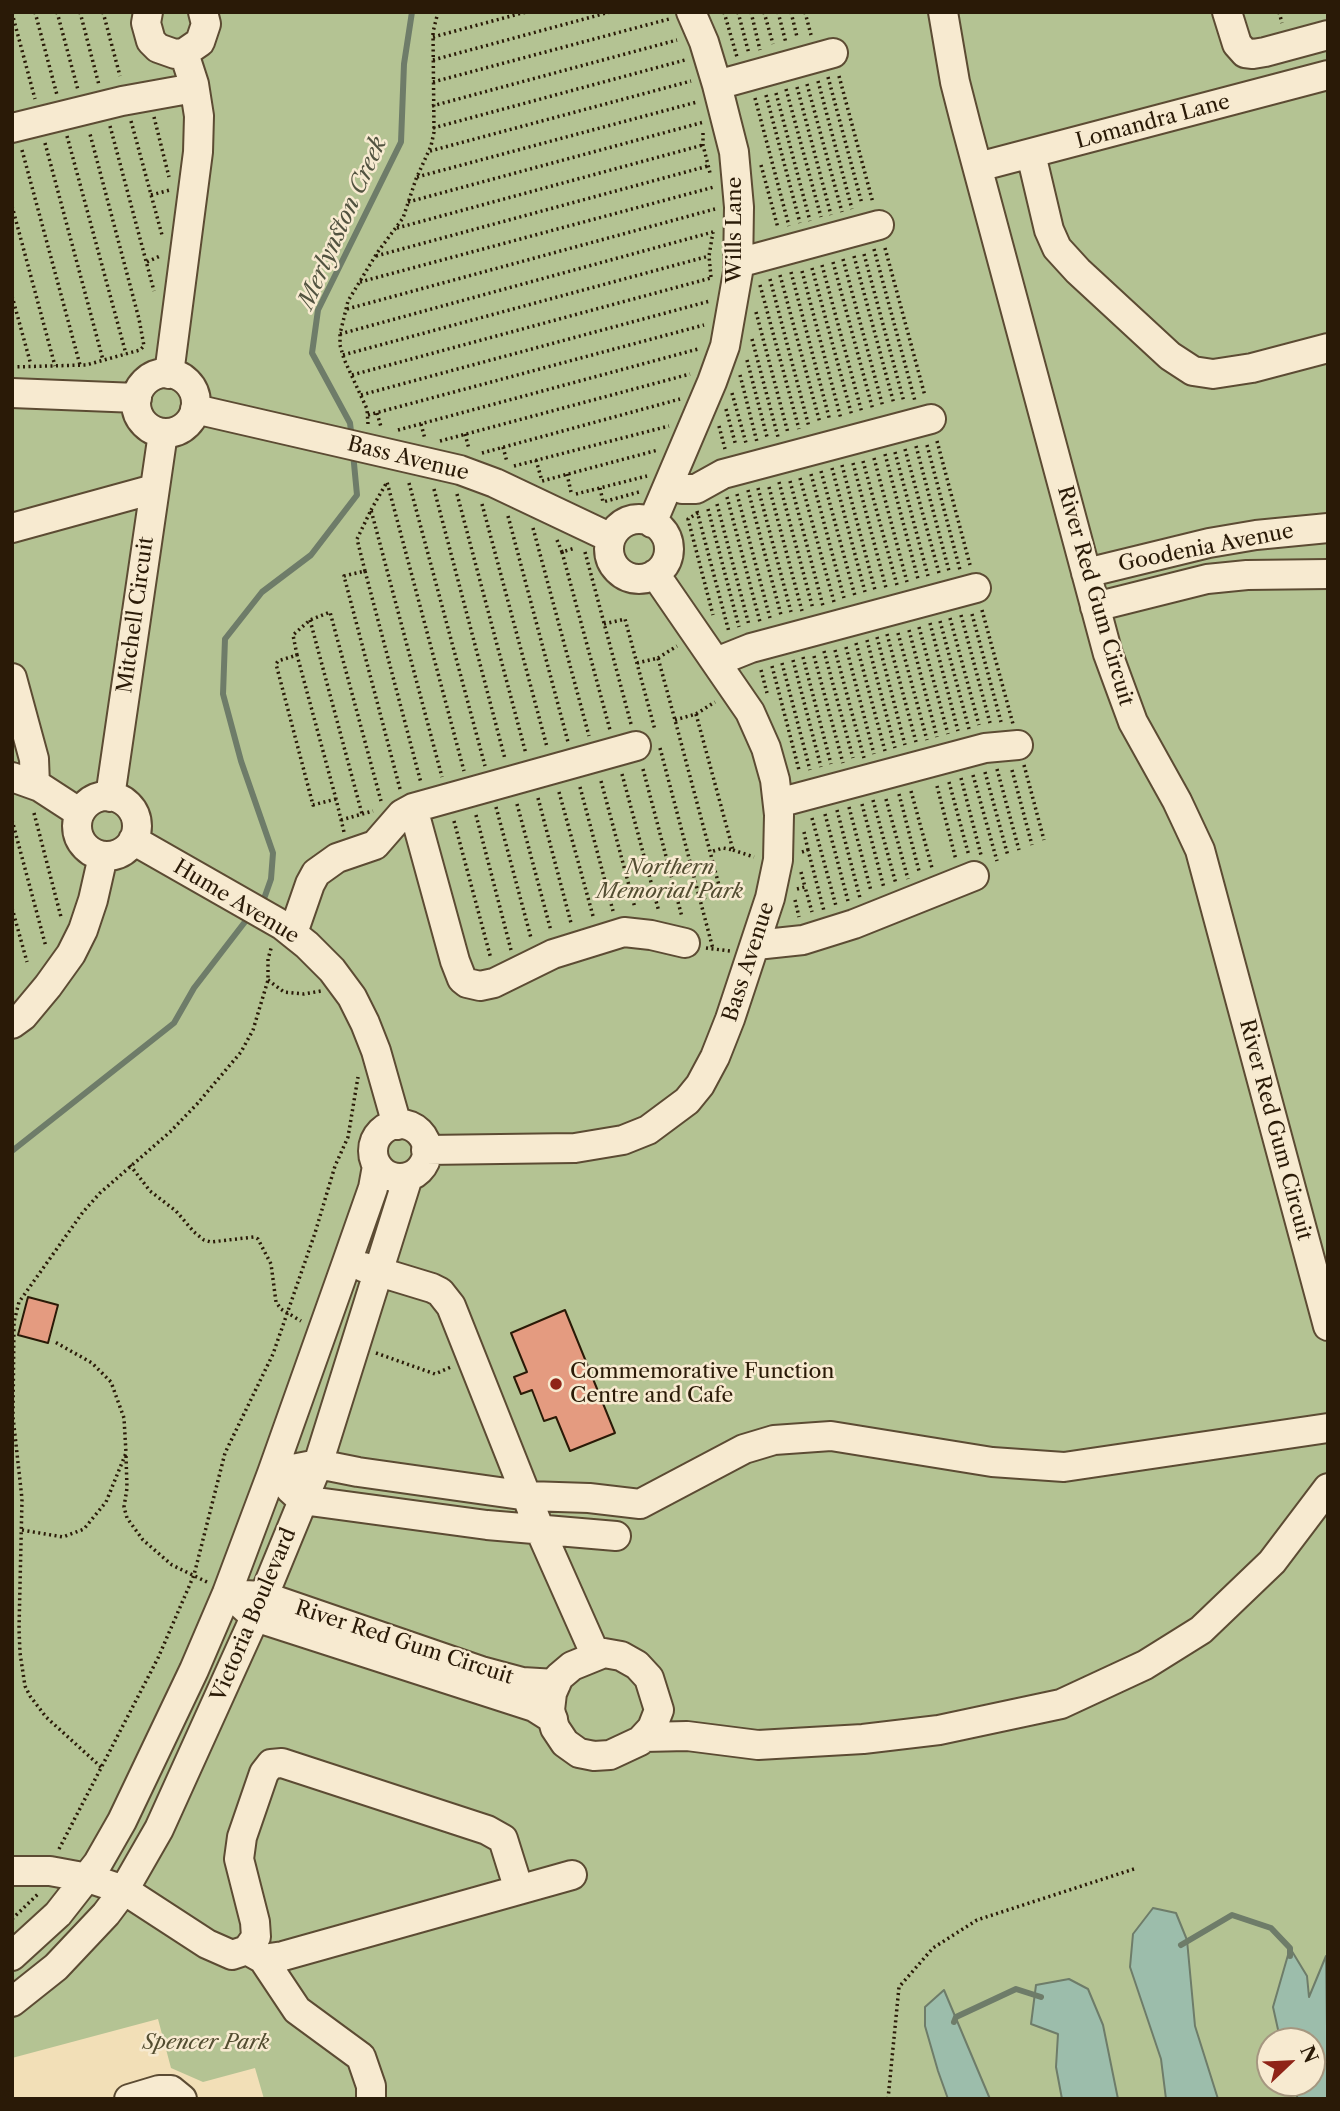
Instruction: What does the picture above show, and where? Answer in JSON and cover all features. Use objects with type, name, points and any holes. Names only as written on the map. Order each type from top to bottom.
[{"type":"lane","points":[[148,12],[146,23],[151,41],[166,52],[184,53],[200,42],[206,24],[204,13]]},
{"type":"lane","name":"Wills Lane","points":[[652,523],[737,472],[712,383],[757,258],[739,207],[734,152],[703,89],[704,42],[691,12]]},
{"type":"lane","points":[[1227,12],[1237,44],[1245,52],[1253,54],[1328,35]]},
{"type":"lane","name":"River Red Gum Circuit","points":[[943,13],[955,82],[1095,607],[1120,690],[1133,722],[1177,801],[1200,850],[1328,1326]]},
{"type":"lane","points":[[703,89],[823,49]]},
{"type":"lane","points":[[169,374],[198,152],[199,116],[184,53]]},
{"type":"lane","name":"Lomandra Lane","points":[[978,167],[1328,75]]},
{"type":"lane","points":[[70,114],[194,88]]},
{"type":"lane","points":[[1031,154],[1049,230],[1057,248],[1078,271],[1170,356],[1193,370],[1213,374],[1252,368],[1328,348]]},
{"type":"lane","points":[[757,258],[879,225]]},
{"type":"lane","points":[[169,374],[187,382],[195,399],[195,408],[192,417],[180,430],[163,433],[145,425],[139,417],[136,398],[139,389],[152,377],[169,374]]},
{"type":"lane","points":[[12,393],[136,398]]},
{"type":"lane","name":"Bass Avenue","points":[[195,408],[331,440],[372,440],[495,483],[611,538]]},
{"type":"lane","points":[[737,472],[931,419]]},
{"type":"lane","name":"Mitchell Circuit","points":[[110,797],[163,433]]},
{"type":"lane","points":[[12,528],[154,489]]},
{"type":"lane","points":[[643,520],[652,523],[666,538],[669,548],[663,567],[655,574],[637,579],[620,572],[610,556],[611,538],[624,523],[643,520]]},
{"type":"lane","name":"Goodenia Avenue","points":[[1086,572],[1209,543],[1255,535],[1328,528]]},
{"type":"lane","name":"Bass Avenue","points":[[426,1150],[575,1148],[623,1140],[648,1130],[687,1101],[700,1085],[725,1032],[770,898],[778,860],[778,803],[766,748],[750,712],[734,689],[797,637],[655,574]]},
{"type":"lane","name":"Goodenia Avenue","points":[[1095,607],[1207,579],[1247,575],[1328,574]]},
{"type":"lane","points":[[797,637],[976,588]]},
{"type":"lane","points":[[12,678],[34,759],[25,782],[80,813]]},
{"type":"lane","points":[[287,929],[316,873],[325,865],[375,845],[493,786],[636,746]]},
{"type":"lane","points":[[778,803],[894,772]]},
{"type":"lane","points":[[493,786],[455,961],[462,979],[473,986],[568,952],[685,943]]},
{"type":"lane","points":[[110,797],[119,799],[133,813],[136,831],[133,840],[121,853],[103,856],[94,853],[80,841],[77,831],[80,813],[93,800],[110,797]]},
{"type":"lane","name":"Hume Avenue","points":[[133,840],[287,929],[307,944],[329,993],[365,1023],[376,1051],[397,1125]]},
{"type":"lane","points":[[12,1024],[23,1016],[71,954],[93,900],[103,856]]},
{"type":"lane","points":[[754,949],[899,905]]},
{"type":"lane","points":[[397,1125],[406,1125],[420,1134],[426,1150],[421,1167],[408,1177],[391,1177],[377,1166],[373,1158],[375,1140],[381,1132],[397,1125]]},
{"type":"lane","name":"Victoria Boulevard","points":[[12,1956],[58,1914],[88,1878],[122,1821],[194,1670],[227,1593],[272,1473],[373,1188],[377,1166]]},
{"type":"lane","name":"Victoria Boulevard","points":[[12,2002],[64,1959],[106,1914],[124,1890],[159,1829],[259,1607],[318,1464],[408,1177]]},
{"type":"lane","points":[[347,1262],[440,1292],[451,1306],[540,1530],[596,1656]]},
{"type":"lane","points":[[272,1473],[318,1464],[527,1496],[589,1498],[640,1504],[744,1449],[774,1440],[831,1436],[992,1462],[1064,1468],[1328,1428]]},
{"type":"lane","points":[[272,1473],[302,1500],[487,1525],[616,1536]]},
{"type":"lane","points":[[644,1737],[687,1736],[758,1745],[863,1739],[939,1730],[1061,1704],[1145,1665],[1201,1630],[1272,1562],[1326,1486]]},
{"type":"lane","points":[[586,1533],[589,1498]]},
{"type":"lane","name":"River Red Gum Circuit","points":[[227,1593],[534,1707],[553,1719]]},
{"type":"lane","name":"River Red Gum Circuit","points":[[259,1607],[522,1682],[555,1684]]},
{"type":"lane","points":[[659,1710],[652,1728],[644,1737],[628,1748],[610,1755],[594,1756],[579,1753],[565,1743],[555,1728],[551,1702],[559,1676],[572,1666],[604,1653],[621,1656],[637,1665],[649,1678],[659,1710],[687,1736]]},
{"type":"lane","points":[[371,2099],[371,2086],[361,2057],[297,2010],[255,1955],[255,1922],[239,1858],[242,1837],[264,1773],[271,1764],[282,1763],[487,1829],[503,1839],[519,1890]]},
{"type":"lane","points":[[12,1871],[50,1871],[88,1878],[124,1890],[208,1944],[232,1955],[282,1956],[572,1875]]},
{"type":"lane","points":[[129,2099],[171,2090],[182,2099]]},
{"type":"path","points":[[12,367],[80,365],[140,350],[145,343],[35,12]]},
{"type":"path","points":[[57,12],[103,360]]},
{"type":"path","points":[[80,12],[70,114],[80,365]]},
{"type":"path","points":[[103,12],[70,114],[126,354]]},
{"type":"path","points":[[433,37],[526,12]]},
{"type":"path","points":[[433,60],[610,12]]},
{"type":"path","points":[[432,83],[675,18],[671,12]]},
{"type":"path","points":[[724,12],[739,65]]},
{"type":"path","points":[[738,12],[751,61]]},
{"type":"path","points":[[751,12],[763,58]]},
{"type":"path","points":[[764,12],[776,55]]},
{"type":"path","points":[[778,12],[788,51]]},
{"type":"path","points":[[791,12],[800,48]]},
{"type":"path","points":[[805,12],[823,49],[879,225],[976,588],[894,772],[899,905]]},
{"type":"path","points":[[12,13],[70,114],[147,262],[155,299]]},
{"type":"path","points":[[372,440],[368,415],[343,355],[340,334],[346,309],[358,283],[397,228],[430,150],[433,128],[434,23],[440,13]]},
{"type":"path","points":[[432,106],[681,38]]},
{"type":"path","points":[[684,49],[703,89],[701,109]]},
{"type":"path","points":[[433,128],[687,59]]},
{"type":"path","points":[[430,150],[703,89]]},
{"type":"path","points":[[417,177],[703,89]]},
{"type":"path","points":[[70,114],[151,195],[164,245]]},
{"type":"path","points":[[70,114],[172,189],[151,195]]},
{"type":"path","points":[[408,202],[704,122],[703,145],[717,209],[709,256],[712,285]]},
{"type":"path","points":[[397,228],[703,145]]},
{"type":"path","points":[[376,256],[708,166]]},
{"type":"path","points":[[358,283],[714,187]]},
{"type":"path","points":[[12,206],[55,366]]},
{"type":"path","points":[[346,309],[717,209]]},
{"type":"path","points":[[340,334],[713,232]]},
{"type":"path","points":[[147,262],[163,253]]},
{"type":"path","points":[[343,355],[709,256]]},
{"type":"path","points":[[757,258],[762,290],[737,472],[797,637],[894,772],[899,905]]},
{"type":"path","points":[[757,258],[737,472],[797,637],[894,772],[899,905]]},
{"type":"path","points":[[757,258],[737,472],[797,637],[894,772],[899,905]]},
{"type":"path","points":[[352,375],[711,278]]},
{"type":"path","points":[[759,300],[762,290]]},
{"type":"path","points":[[712,308],[713,293]]},
{"type":"path","points":[[12,296],[31,366]]},
{"type":"path","points":[[360,395],[712,301]]},
{"type":"path","points":[[752,319],[756,311],[737,472],[797,637],[894,772],[899,905]]},
{"type":"path","points":[[368,415],[710,324],[708,333]]},
{"type":"path","points":[[749,328],[737,472],[797,637],[894,772],[1044,840]]},
{"type":"path","points":[[397,430],[704,348],[701,355]]},
{"type":"path","points":[[746,358],[737,472],[797,637],[894,772],[1032,845]]},
{"type":"path","points":[[738,370],[737,472],[797,637]]},
{"type":"path","points":[[421,424],[428,443],[692,373],[687,385]]},
{"type":"path","points":[[732,391],[737,472],[797,637],[894,772],[899,905]]},
{"type":"path","points":[[465,434],[471,456],[681,398],[677,408]]},
{"type":"path","points":[[724,404],[737,472],[797,637],[894,772],[1008,856]]},
{"type":"path","points":[[372,440],[377,413]]},
{"type":"path","points":[[666,437],[673,416]]},
{"type":"path","points":[[716,417],[797,637],[894,772],[1019,850]]},
{"type":"path","points":[[503,447],[508,467],[670,425]]},
{"type":"path","points":[[536,460],[542,481],[662,449],[659,457]]},
{"type":"path","points":[[600,488],[603,502],[737,472]]},
{"type":"path","points":[[566,474],[572,495],[600,488],[737,472]]},
{"type":"path","points":[[714,618],[688,519],[737,472]]},
{"type":"path","points":[[737,472],[797,637],[894,772],[899,905]]},
{"type":"path","points":[[737,472],[797,637],[894,772],[899,905]]},
{"type":"path","points":[[737,472],[797,637],[768,693]]},
{"type":"path","points":[[737,472],[797,637]]},
{"type":"path","points":[[417,478],[407,477],[493,786],[568,952]]},
{"type":"path","points":[[397,480],[387,482],[357,539],[365,571],[493,786],[568,952]]},
{"type":"path","points":[[387,482],[493,786],[568,952]]},
{"type":"path","points":[[445,488],[433,483],[493,786],[568,952]]},
{"type":"path","points":[[469,498],[457,493],[493,786],[568,952]]},
{"type":"path","points":[[490,507],[481,502],[493,786],[568,952]]},
{"type":"path","points":[[371,510],[568,952]]},
{"type":"path","points":[[499,511],[516,520]]},
{"type":"path","points":[[493,786],[508,516]]},
{"type":"path","points":[[525,524],[559,540],[562,552],[583,546],[688,938],[685,943],[713,949],[754,949]]},
{"type":"path","points":[[493,786],[533,528]]},
{"type":"path","points":[[365,571],[344,576],[493,786],[568,952]]},
{"type":"path","points":[[341,820],[383,808],[330,612],[310,620],[293,635],[349,854]]},
{"type":"path","points":[[604,624],[625,618],[713,949]]},
{"type":"path","points":[[310,620],[362,814]]},
{"type":"path","points":[[297,655],[276,664],[313,805],[336,799]]},
{"type":"path","points":[[637,663],[658,658],[675,720],[721,893],[700,899]]},
{"type":"path","points":[[675,720],[696,714],[734,689]]},
{"type":"path","points":[[696,714],[733,850],[723,848],[710,852]]},
{"type":"path","points":[[894,772],[899,905]]},
{"type":"path","points":[[894,772],[899,905]]},
{"type":"path","points":[[894,772],[899,905]]},
{"type":"path","points":[[894,772],[899,905]]},
{"type":"path","points":[[894,772],[899,905]]},
{"type":"path","points":[[25,782],[62,920]]},
{"type":"path","points":[[12,820],[47,951]]},
{"type":"path","points":[[796,853],[808,850],[899,905]]},
{"type":"path","points":[[799,865],[805,887]]},
{"type":"path","points":[[805,887],[899,905],[792,890],[805,887]]},
{"type":"path","points":[[12,908],[27,962]]},
{"type":"path","points":[[101,1767],[46,1717],[25,1686],[19,1629],[22,1530],[21,1482],[13,1418],[14,1322],[19,1302],[71,1228],[100,1193],[188,1114],[241,1052],[253,1030],[268,979],[268,959],[287,929]]},
{"type":"path","points":[[268,979],[284,992],[329,993]]},
{"type":"path","points":[[12,1919],[42,1890],[101,1767],[158,1658],[194,1575],[225,1452],[253,1399],[287,1313],[335,1166],[348,1137],[358,1073]]},
{"type":"path","points":[[130,1165],[150,1191],[176,1211],[194,1233],[204,1240],[211,1242],[254,1237],[258,1239],[271,1264],[276,1302],[287,1313],[322,1333]]},
{"type":"path","points":[[55,1342],[92,1363],[111,1382],[124,1418],[127,1488],[124,1507],[127,1518],[143,1540],[172,1565],[227,1593]]},
{"type":"path","points":[[356,1346],[435,1374],[471,1359]]},
{"type":"path","points":[[22,1530],[63,1537],[84,1529],[106,1502],[125,1453]]},
{"type":"path","points":[[888,2099],[899,1987],[933,1948],[977,1920],[1136,1868]]},
{"type":"green space","name":"Northern Memorial Park","points":[[12,12],[1328,12],[1328,2099],[264,2099],[255,2068],[203,2082],[171,2068],[158,2019],[12,2058]]},
{"type":"shaded area","points":[[1153,1908],[1176,1913],[1187,1940],[1195,2026],[1218,2099],[1166,2099],[1161,2059],[1130,1967],[1133,1934]]},
{"type":"shaded area","points":[[1290,1948],[1307,1976],[1309,1997],[1326,1956],[1328,2099],[1297,2097],[1326,2097],[1326,2027],[1277,2027],[1273,2007]]},
{"type":"shaded area","points":[[1069,1979],[1088,1989],[1103,2025],[1118,2099],[1062,2099],[1056,2067],[1058,2034],[1031,2024],[1036,1985]]},
{"type":"shaded area","points":[[944,1990],[990,2099],[948,2099],[925,2026],[925,2007]]},
{"type":"building","points":[[28,1297],[58,1305],[48,1343],[18,1335]]},
{"type":"building","name":"Commemorative Function Centre and Cafe","points":[[565,1310],[615,1433],[570,1451],[556,1417],[544,1421],[532,1390],[521,1394],[514,1377],[527,1372],[511,1333]]},
{"type":"waterway","name":"Merlynston Creek","points":[[352,439],[350,423],[312,353],[318,310],[401,142],[404,64],[412,12]]},
{"type":"waterway","name":"Merlynston Creek","points":[[260,903],[271,879],[273,853],[241,761],[223,694],[225,639],[262,592],[311,555],[357,495],[353,453]]},
{"type":"waterway","name":"Merlynston Creek","points":[[12,1151],[174,1023],[194,988],[251,914]]},
{"type":"waterway","points":[[1181,1945],[1232,1915],[1271,1928],[1290,1948],[1290,1956]]},
{"type":"waterway","points":[[954,2022],[956,2017],[1016,1989],[1041,1997]]},
{"type":"place","name":"Commemorative Function Centre and Cafe","points":[[556,1384]]},
{"type":"park label","name":"Spencer Park","points":[[206,2043]]}]
